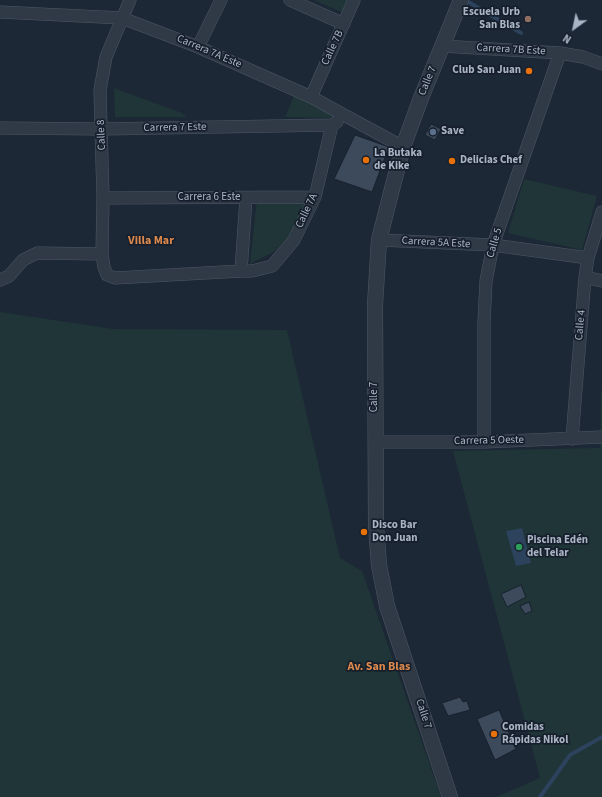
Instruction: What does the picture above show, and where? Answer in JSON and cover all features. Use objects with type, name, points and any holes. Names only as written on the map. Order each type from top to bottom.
[{"type":"street","name":"Calle 8","points":[[130,0],[106,57],[100,90],[103,198],[102,254],[107,275],[115,278],[241,271]]},
{"type":"street","points":[[198,47],[221,0]]},
{"type":"street","points":[[290,0],[344,24]]},
{"type":"street","name":"Calle 7B","points":[[311,97],[354,0]]},
{"type":"street","name":"Calle 7","points":[[450,797],[387,606],[379,565],[376,526],[375,305],[379,240],[404,147],[421,98],[460,3]]},
{"type":"street","name":"Carrera 7A Este","points":[[0,12],[122,18],[198,47],[311,97],[404,147]]},
{"type":"street","name":"Carrera 7B Este","points":[[442,46],[560,53],[583,57],[602,64]]},
{"type":"street","name":"Calle 5","points":[[484,442],[484,323],[486,281],[493,245],[560,53]]},
{"type":"street","points":[[332,126],[346,115]]},
{"type":"street","name":"Carrera 7 Este","points":[[0,128],[102,129],[332,126]]},
{"type":"street","name":"Calle 7A","points":[[241,271],[252,271],[272,266],[294,240],[315,197],[332,126]]},
{"type":"street","name":"Carrera 6 Este","points":[[103,198],[315,197]]},
{"type":"street","points":[[241,271],[246,198]]},
{"type":"street","name":"Calle 4","points":[[572,439],[585,277],[588,258],[602,212]]},
{"type":"street","name":"Carrera 5A Este","points":[[379,240],[493,245],[588,258]]},
{"type":"street","points":[[0,280],[10,276],[23,260],[37,253],[102,254]]},
{"type":"street","points":[[585,277],[602,281]]},
{"type":"street","name":"Carrera 5 Oeste","points":[[376,442],[484,442],[602,437]]},
{"type":"green space","points":[[314,0],[350,0],[344,13]]},
{"type":"green space","points":[[114,88],[182,113],[187,117],[115,117]]},
{"type":"green space","points":[[294,96],[338,115],[335,118],[285,117]]},
{"type":"green space","points":[[524,179],[597,196],[582,250],[508,233]]},
{"type":"green space","points":[[257,199],[306,202],[292,233],[275,251],[250,264]]},
{"type":"green space","points":[[0,312],[113,329],[287,330],[340,558],[362,571],[441,797],[0,797]]},
{"type":"green space","points":[[601,391],[602,797],[496,797],[540,778],[453,451],[600,448]]},
{"type":"water","name":"Piscina Edén del Telar","points":[[522,528],[531,563],[516,566],[506,531]]},
{"type":"building","name":"Save","points":[[431,124],[441,129],[435,140],[425,135]]},
{"type":"building","points":[[355,135],[389,147],[372,192],[334,179]]},
{"type":"building","points":[[521,585],[526,597],[507,607],[501,594]]},
{"type":"building","points":[[529,602],[532,611],[525,614],[520,606]]},
{"type":"building","points":[[460,697],[463,702],[467,701],[470,710],[448,716],[442,703]]},
{"type":"building","points":[[499,710],[516,749],[495,760],[477,719]]},
{"type":"waterway","points":[[465,0],[521,33]]},
{"type":"waterway","points":[[540,797],[570,755],[602,737]]},
{"type":"place","name":"Escuela Urb San Blas","points":[[528,19]]},
{"type":"place","name":"Club San Juan","points":[[529,71]]},
{"type":"place","name":"Save","points":[[433,132]]},
{"type":"place","name":"La Butaka de Kike","points":[[366,160]]},
{"type":"place","name":"Delicias Chef","points":[[452,161]]},
{"type":"place","name":"Disco Bar Don Juan","points":[[364,532]]},
{"type":"place","name":"Piscina Edén del Telar","points":[[519,547]]},
{"type":"place","name":"Comidas Rápidas Nikol","points":[[494,734]]},
{"type":"district","name":"Villa Mar","points":[[151,241]]},
{"type":"district","name":"Av. San Blas","points":[[379,667]]}]
